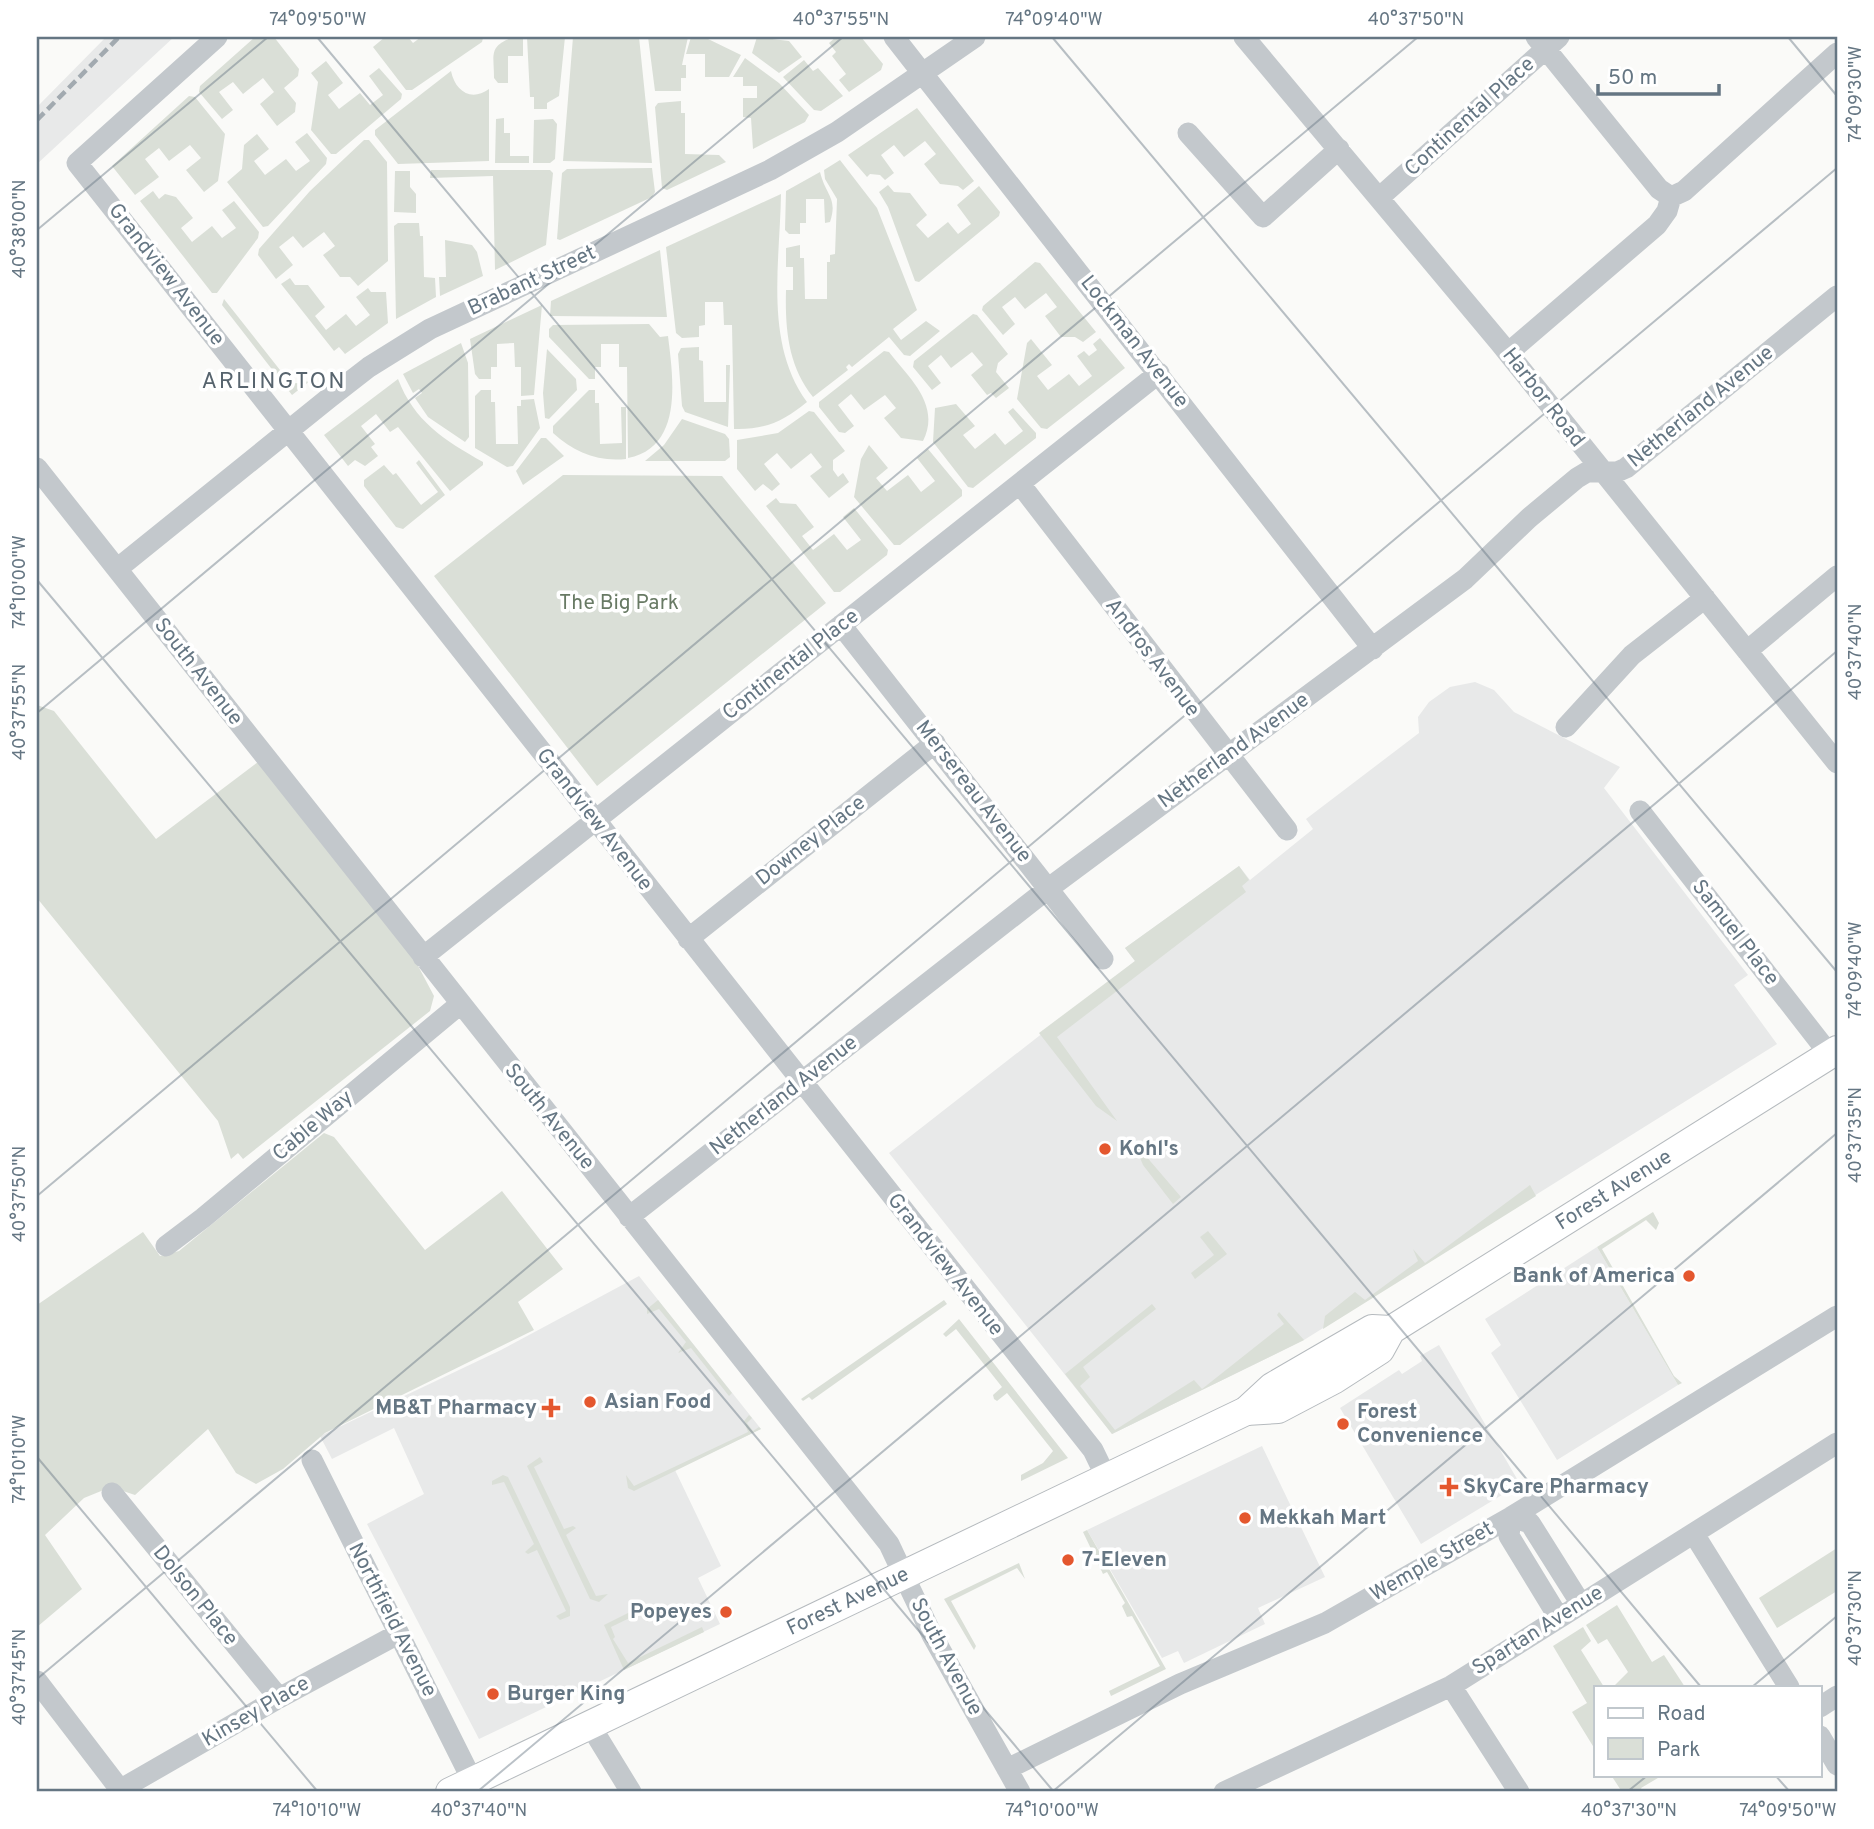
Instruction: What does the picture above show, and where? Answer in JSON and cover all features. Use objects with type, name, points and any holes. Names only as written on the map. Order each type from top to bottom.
[{"type":"main road","name":"Forest Avenue","points":[[461,1786],[1246,1411],[1272,1387],[1372,1329],[1391,1330],[1834,1052]]},
{"type":"street","name":"Grandview Avenue","points":[[217,37],[77,163],[800,1083],[1093,1450],[1107,1479]]},
{"type":"street","name":"Lockman Avenue","points":[[894,37],[1373,649]]},
{"type":"street","name":"Brabant Street","points":[[117,569],[369,367],[430,329],[770,170],[837,132],[975,37]]},
{"type":"street","name":"Harbor Road","points":[[1244,37],[1508,353],[1837,763]]},
{"type":"street","points":[[1547,41],[1660,189],[1671,197]]},
{"type":"street","name":"Continental Place","points":[[1380,197],[1547,41]]},
{"type":"street","points":[[1508,353],[1657,225],[1667,211],[1671,197],[1684,191],[1837,53]]},
{"type":"street","points":[[1188,133],[1263,217],[1339,149]]},
{"type":"street","name":"Netherland Avenue","points":[[629,1217],[1049,888],[1465,579],[1529,518],[1577,478],[1587,472],[1617,472],[1626,468],[1837,296]]},
{"type":"street","name":"Continental Place","points":[[423,957],[1159,373]]},
{"type":"street","name":"South Avenue","points":[[37,468],[459,1005],[889,1544],[932,1635],[1020,1792]]},
{"type":"street","name":"Andros Avenue","points":[[1020,484],[1287,830]]},
{"type":"street","points":[[1747,651],[1837,576]]},
{"type":"street","points":[[1566,727],[1632,655],[1705,598]]},
{"type":"street","name":"Mersereau Avenue","points":[[841,625],[1103,959]]},
{"type":"street","name":"Downey Place","points":[[688,939],[935,743]]},
{"type":"street","name":"Samuel Place","points":[[1640,811],[1834,1052]]},
{"type":"street","name":"Cable Way","points":[[166,1245],[203,1218],[459,1005]]},
{"type":"street","name":"Wemple Street","points":[[1007,1769],[1180,1684],[1325,1623],[1511,1517],[1837,1316]]},
{"type":"street","name":"Spartan Avenue","points":[[1224,1792],[1451,1685],[1837,1443]]},
{"type":"street","name":"Northfield Avenue","points":[[312,1460],[398,1634],[461,1786]]},
{"type":"street","name":"Dolson Place","points":[[112,1493],[279,1698]]},
{"type":"street","points":[[1559,1618],[1509,1535],[1511,1517],[1530,1523],[1581,1604]]},
{"type":"street","points":[[1694,1534],[1788,1686]]},
{"type":"street","name":"Kinsey Place","points":[[119,1791],[279,1698],[398,1634]]},
{"type":"street","points":[[37,1681],[119,1791]]},
{"type":"street","points":[[1451,1685],[1519,1792]]},
{"type":"street","points":[[1822,1706],[1837,1696]]},
{"type":"street","points":[[590,1725],[631,1792]]},
{"type":"street","points":[[1822,1739],[1837,1765]]},
{"type":"shaded area","points":[[106,37],[174,37],[37,164],[37,107]]},
{"type":"shaded area","points":[[1475,682],[1494,690],[1514,712],[1620,767],[1604,788],[1748,975],[1734,985],[1777,1044],[1304,1340],[1112,1434],[889,1153],[1135,961],[1125,948],[1239,866],[1250,880],[1313,829],[1306,819],[1419,733],[1418,717],[1429,702],[1450,687]]},
{"type":"shaded area","points":[[1597,1247],[1678,1385],[1557,1460],[1491,1353],[1501,1345],[1485,1319]]},
{"type":"shaded area","points":[[639,1276],[761,1429],[675,1470],[721,1566],[698,1578],[720,1624],[479,1739],[367,1524],[424,1494],[394,1428],[332,1459],[320,1436],[501,1350]]},
{"type":"shaded area","points":[[1439,1345],[1520,1484],[1421,1544],[1340,1408],[1399,1370],[1402,1374],[1422,1361],[1420,1356]]},
{"type":"shaded area","points":[[1262,1446],[1325,1577],[1258,1608],[1265,1624],[1184,1663],[1178,1651],[1162,1658],[1087,1530]]},
{"type":"green space","points":[[255,37],[274,37],[299,69],[298,76],[284,88],[296,103],[295,112],[277,126],[260,104],[274,92],[263,78],[243,94],[233,82],[219,92],[233,110],[222,119],[199,92],[200,86]]},
{"type":"green space","points":[[385,37],[408,37],[413,43],[421,37],[483,38],[482,42],[412,90],[406,90],[373,47]]},
{"type":"green space","points":[[514,37],[523,37],[523,56],[508,56],[508,83],[498,83],[494,78],[494,52],[500,44]]},
{"type":"green space","points":[[527,37],[565,37],[559,96],[547,103],[547,109],[534,109],[534,97],[530,97]]},
{"type":"green space","points":[[573,37],[639,37],[652,163],[563,161]]},
{"type":"green space","points":[[648,37],[688,37],[682,65],[686,65],[686,78],[681,78],[681,91],[655,91]]},
{"type":"green space","points":[[691,37],[704,37],[741,55],[729,77],[705,77],[705,54],[686,54]]},
{"type":"green space","points":[[757,37],[789,41],[802,57],[779,73],[752,53]]},
{"type":"green space","points":[[836,37],[861,37],[883,64],[881,70],[849,92],[839,80],[846,74],[832,56],[836,52],[829,43]]},
{"type":"green space","points":[[745,58],[779,83],[809,115],[805,122],[753,149],[751,118],[743,117],[743,98],[757,98],[757,86],[743,86],[743,77],[733,77]]},
{"type":"green space","points":[[804,60],[813,71],[818,68],[843,96],[821,111],[814,110],[783,77]]},
{"type":"green space","points":[[326,61],[343,83],[328,95],[339,109],[360,93],[370,105],[383,95],[369,76],[379,68],[402,94],[401,99],[336,154],[331,154],[311,130],[318,82],[311,73]]},
{"type":"green space","points":[[451,71],[456,84],[465,92],[476,94],[489,89],[489,161],[398,164],[375,135],[375,130]]},
{"type":"green space","points":[[189,96],[195,97],[225,134],[218,181],[204,192],[186,170],[201,158],[190,145],[169,161],[159,148],[145,159],[159,177],[135,195],[112,166]]},
{"type":"green space","points":[[681,101],[681,113],[685,113],[685,154],[719,155],[726,162],[667,190],[662,188],[655,107],[658,103]]},
{"type":"green space","points":[[917,108],[974,181],[963,190],[958,186],[940,184],[924,164],[936,154],[925,141],[904,157],[894,145],[881,155],[894,173],[885,180],[880,175],[870,174],[867,177],[848,155]]},
{"type":"green space","points":[[504,118],[504,133],[510,133],[510,156],[529,156],[529,163],[495,163],[496,119]]},
{"type":"green space","points":[[553,119],[557,124],[555,159],[550,163],[533,163],[534,120]]},
{"type":"green space","points":[[307,133],[327,158],[326,164],[268,226],[263,227],[227,182],[242,169],[244,145],[257,134],[269,149],[254,161],[265,175],[286,159],[296,171],[310,161],[295,142]]},
{"type":"green space","points":[[364,140],[369,140],[387,162],[388,261],[358,286],[350,277],[340,277],[323,255],[335,246],[324,232],[303,248],[293,236],[279,247],[293,265],[276,279],[258,255],[259,249],[310,191]]},
{"type":"green space","points":[[840,160],[877,208],[917,310],[893,329],[901,340],[926,321],[940,331],[910,356],[904,355],[889,337],[852,367],[849,364],[846,367],[848,370],[813,397],[798,373],[790,346],[786,290],[793,290],[793,267],[786,267],[786,248],[800,245],[800,258],[804,258],[805,299],[827,299],[827,262],[830,262],[830,255],[835,254],[837,199],[825,179],[824,170]]},
{"type":"green space","points":[[652,168],[655,192],[652,197],[560,240],[557,239],[562,173],[567,169]]},
{"type":"green space","points":[[431,170],[550,170],[553,173],[546,245],[495,270],[493,176],[430,178]]},
{"type":"green space","points":[[395,171],[410,171],[410,187],[416,194],[416,213],[394,212]]},
{"type":"green space","points":[[820,172],[833,207],[830,222],[825,223],[824,199],[806,199],[806,223],[800,223],[800,234],[789,234],[785,230],[786,191]]},
{"type":"green space","points":[[888,185],[894,192],[910,193],[927,215],[916,225],[928,238],[948,222],[958,234],[971,224],[957,205],[979,186],[1000,212],[999,216],[919,282],[915,281],[888,207],[879,192]]},
{"type":"green space","points":[[153,191],[159,199],[165,194],[176,197],[193,218],[181,228],[192,242],[212,226],[222,238],[236,228],[222,210],[234,201],[259,232],[258,238],[217,293],[212,293],[140,201]]},
{"type":"green space","points":[[781,194],[777,275],[780,328],[793,379],[807,402],[774,423],[755,428],[734,429],[732,325],[724,325],[723,302],[705,302],[705,325],[699,326],[699,337],[682,338],[676,333],[666,247]]},
{"type":"green space","points":[[398,223],[419,223],[420,236],[423,236],[424,277],[435,278],[436,297],[396,319],[394,226]]},
{"type":"green space","points":[[445,240],[472,245],[477,252],[483,276],[440,296],[439,277],[446,277]]},
{"type":"green space","points":[[660,250],[667,317],[550,316],[551,301]]},
{"type":"green space","points":[[1035,262],[1040,263],[1096,332],[1083,342],[1075,337],[1061,337],[1045,316],[1057,307],[1046,293],[1025,309],[1015,297],[1002,307],[1015,324],[1003,335],[982,310],[983,306]]},
{"type":"green space","points":[[290,278],[295,285],[308,285],[325,307],[315,316],[326,330],[346,314],[356,326],[370,315],[356,297],[368,288],[371,292],[386,292],[388,323],[345,354],[339,347],[334,351],[281,284]]},
{"type":"green space","points":[[224,299],[291,384],[310,381],[292,395],[222,305]]},
{"type":"green space","points":[[542,305],[534,395],[521,396],[521,367],[515,367],[514,343],[497,344],[497,367],[491,367],[491,379],[479,379],[475,374],[470,339]]},
{"type":"green space","points":[[973,314],[977,315],[1008,354],[998,363],[996,372],[1009,388],[996,398],[991,393],[987,395],[971,375],[983,365],[972,352],[951,368],[941,355],[928,366],[941,383],[932,390],[913,367],[914,361]]},
{"type":"green space","points":[[649,324],[660,337],[668,336],[672,371],[671,408],[667,425],[659,440],[646,451],[628,458],[627,367],[619,367],[619,344],[601,344],[601,367],[595,367],[595,379],[589,379],[549,337],[549,329],[553,325]]},
{"type":"green space","points":[[1100,338],[1125,368],[1047,429],[1041,428],[1017,399],[1027,343],[1031,339],[1052,365],[1037,376],[1048,390],[1069,374],[1079,386],[1092,376],[1077,356],[1084,351],[1089,356],[1097,350],[1093,344]]},
{"type":"green space","points":[[461,343],[468,363],[469,437],[465,442],[428,417],[415,398],[422,393],[419,389],[413,393],[403,374]]},
{"type":"green space","points":[[699,347],[699,360],[703,361],[704,402],[726,402],[726,365],[730,365],[728,427],[685,412],[682,406],[678,354],[681,348]]},
{"type":"green space","points":[[547,349],[576,379],[577,390],[549,419],[545,418],[543,393]]},
{"type":"green space","points":[[884,351],[889,352],[906,372],[926,404],[928,428],[923,441],[901,438],[884,418],[896,408],[885,395],[864,410],[851,394],[838,405],[854,426],[845,433],[839,432],[819,407],[819,402]]},
{"type":"green space","points":[[398,379],[413,407],[432,428],[483,462],[483,465],[450,491],[398,427],[390,432],[376,414],[361,426],[375,444],[371,447],[378,456],[365,466],[355,460],[348,466],[324,435]]},
{"type":"green space","points":[[481,390],[491,390],[491,402],[495,402],[496,444],[518,444],[517,406],[521,406],[521,400],[534,399],[540,428],[513,466],[507,467],[475,448],[475,396]]},
{"type":"green space","points":[[589,390],[595,390],[595,403],[599,403],[600,444],[622,443],[621,407],[626,407],[626,459],[605,459],[586,454],[569,446],[553,433],[553,426]]},
{"type":"green space","points":[[956,404],[975,426],[963,435],[975,449],[995,433],[1005,445],[1023,431],[1008,412],[1013,408],[1036,433],[1036,438],[973,488],[968,487],[933,442],[935,408]]},
{"type":"green space","points":[[809,411],[814,412],[845,451],[833,460],[833,470],[838,477],[843,473],[849,482],[829,498],[810,476],[822,467],[811,453],[791,469],[777,453],[764,464],[780,484],[772,491],[763,484],[755,491],[737,469],[737,440],[778,433]]},
{"type":"green space","points":[[682,419],[725,434],[729,439],[730,457],[725,461],[645,461],[664,445]]},
{"type":"green space","points":[[541,438],[546,438],[564,456],[523,485],[516,471]]},
{"type":"green space","points":[[869,445],[888,468],[876,478],[887,491],[908,475],[921,492],[935,481],[917,458],[928,449],[962,490],[962,496],[900,545],[894,545],[854,497],[861,459]]},
{"type":"green space","points":[[419,460],[445,495],[403,529],[396,527],[364,486],[364,480],[384,465],[393,475],[396,473],[421,505],[438,492],[416,463]]},
{"type":"green space","name":"The Big Park","points":[[563,475],[722,476],[826,603],[597,786],[434,576]]},
{"type":"green space","points":[[776,498],[780,503],[796,504],[814,527],[802,536],[813,550],[834,534],[847,550],[861,540],[843,517],[854,508],[888,550],[887,555],[840,592],[834,592],[766,506]]},
{"type":"green space","points":[[37,705],[54,711],[156,839],[258,762],[416,962],[434,996],[430,1011],[243,1159],[238,1153],[231,1159],[218,1121],[37,898]]},
{"type":"green space","points":[[1239,866],[1249,880],[1242,886],[1246,892],[1057,1037],[1117,1121],[1096,1106],[1039,1033],[1135,961],[1125,948]]},
{"type":"green space","points":[[324,1133],[334,1137],[425,1250],[502,1191],[563,1269],[518,1302],[534,1330],[325,1433],[283,1469],[256,1484],[236,1473],[208,1429],[135,1495],[111,1487],[84,1498],[45,1535],[82,1589],[37,1627],[37,1305],[143,1232],[160,1256],[179,1251]]},
{"type":"green space","points":[[1133,1141],[1181,1197],[1173,1204],[1143,1165]]},
{"type":"green space","points":[[1530,1185],[1536,1196],[1323,1329],[1325,1316],[1355,1292],[1365,1300],[1418,1261],[1413,1249],[1425,1263]]},
{"type":"green space","points":[[1653,1212],[1659,1223],[1656,1230],[1646,1220],[1602,1249],[1674,1376],[1682,1383],[1678,1385],[1597,1247]]},
{"type":"green space","points":[[1208,1231],[1227,1254],[1195,1279],[1191,1273],[1214,1255],[1200,1237]]},
{"type":"green space","points":[[658,1300],[732,1393],[729,1396],[691,1348],[678,1353],[686,1342],[659,1309],[647,1314],[647,1309]]},
{"type":"green space","points":[[944,1300],[947,1304],[812,1400],[809,1397],[803,1401],[801,1399]]},
{"type":"green space","points":[[1152,1304],[1156,1309],[1083,1367],[1090,1377],[1080,1386],[1115,1430],[1194,1380],[1202,1389],[1284,1324],[1277,1315],[1279,1312],[1304,1340],[1112,1434],[1065,1374]]},
{"type":"green space","points":[[959,1319],[1068,1458],[1021,1481],[1021,1475],[1043,1463],[1053,1451],[1007,1393],[997,1401],[994,1399],[993,1395],[1002,1387],[956,1329],[946,1337],[943,1334]]},
{"type":"green space","points":[[749,1415],[752,1418],[747,1423],[753,1431],[759,1427],[761,1429],[634,1491],[628,1488],[626,1475],[634,1486],[748,1432],[744,1421]]},
{"type":"green space","points":[[540,1457],[543,1462],[534,1467],[564,1529],[573,1526],[576,1528],[566,1535],[596,1596],[608,1594],[599,1602],[590,1599],[527,1466]]},
{"type":"green space","points":[[503,1475],[508,1477],[570,1607],[570,1616],[560,1620],[556,1616],[566,1611],[537,1550],[528,1554],[525,1552],[534,1544],[504,1482],[492,1485],[492,1481]]},
{"type":"green space","points":[[1087,1530],[1166,1669],[1111,1696],[1109,1691],[1160,1666],[1132,1616],[1127,1617],[1122,1606],[1125,1603],[1107,1572],[1103,1574],[1083,1532]]},
{"type":"green space","points":[[1837,1548],[1837,1591],[1777,1628],[1759,1598]]},
{"type":"green space","points":[[1019,1563],[1025,1579],[1017,1568],[951,1601],[976,1646],[974,1650],[944,1599]]},
{"type":"green space","points":[[1617,1605],[1652,1662],[1664,1655],[1684,1686],[1614,1686],[1628,1672],[1607,1639],[1598,1644],[1586,1625]]},
{"type":"green space","points":[[640,1607],[649,1618],[648,1622],[640,1613],[611,1627],[615,1637],[613,1639],[628,1663],[702,1627],[704,1632],[624,1670],[604,1625]]},
{"type":"green space","points":[[1583,1627],[1591,1641],[1581,1650],[1603,1686],[1594,1686],[1594,1748],[1572,1712],[1587,1703],[1553,1646]]},
{"type":"green space","points":[[1612,1776],[1661,1776],[1641,1788],[1643,1792],[1622,1792]]},
{"type":"railway","points":[[37,120],[119,37]]},
{"type":"place","name":"Kohl's","points":[[1105,1149]]},
{"type":"place","name":"Bank of America","points":[[1689,1276]]},
{"type":"place","name":"Asian Food","points":[[590,1402]]},
{"type":"place","name":"MB&T Pharmacy","points":[[551,1408]]},
{"type":"place","name":"Forest Convenience","points":[[1343,1424]]},
{"type":"place","name":"SkyCare Pharmacy","points":[[1449,1487]]},
{"type":"place","name":"Mekkah Mart","points":[[1245,1518]]},
{"type":"place","name":"7-Eleven","points":[[1068,1560]]},
{"type":"place","name":"Popeyes","points":[[726,1612]]},
{"type":"place","name":"Burger King","points":[[493,1694]]},
{"type":"district","name":"ARLINGTON","points":[[274,382]]}]
